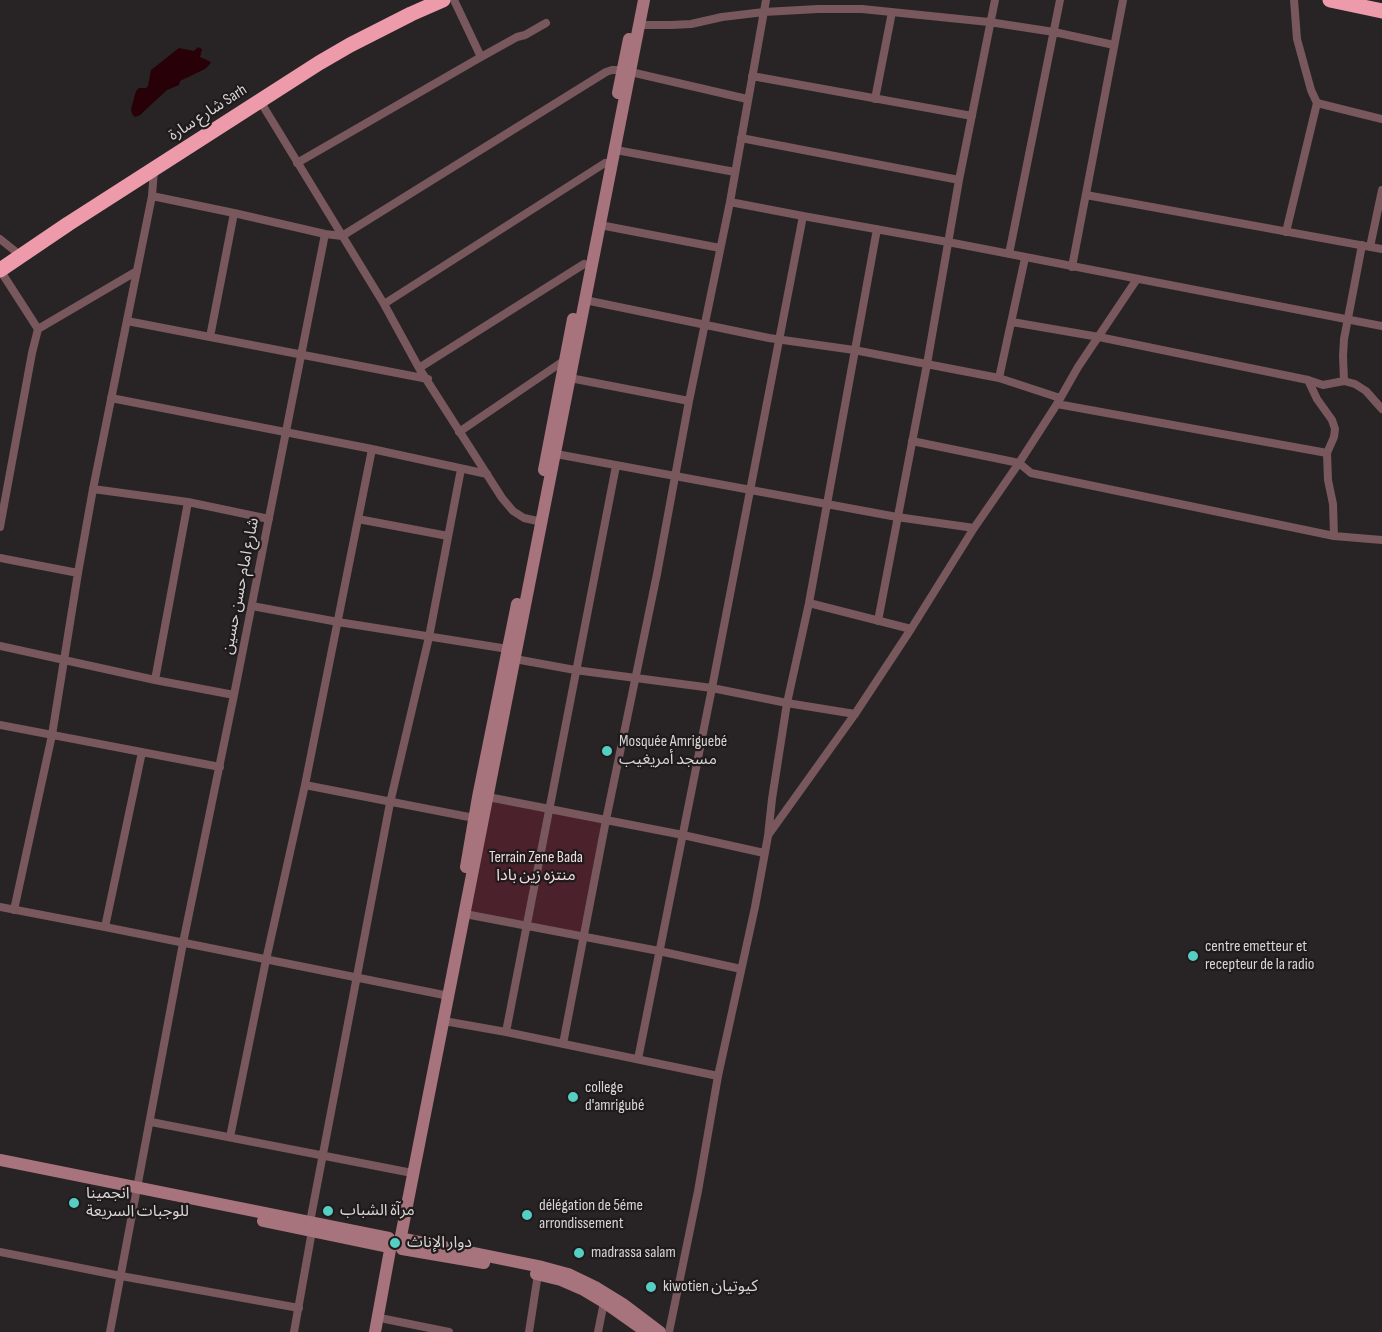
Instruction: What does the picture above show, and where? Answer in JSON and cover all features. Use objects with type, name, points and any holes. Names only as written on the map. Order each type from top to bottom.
[{"type":"highway","name":"شارع سارة Sarh","points":[[0,261],[305,64],[349,38],[431,0]]},
{"type":"highway","name":"شارع سارة Sarh","points":[[0,270],[68,224],[350,45],[443,0]]},
{"type":"highway","points":[[1330,0],[1382,11]]},
{"type":"street","points":[[454,0],[480,57]]},
{"type":"street","points":[[538,522],[556,454],[616,150],[637,0]]},
{"type":"street","points":[[382,1332],[406,1172],[465,914],[488,797],[565,360],[605,163],[626,71],[640,25],[644,0]]},
{"type":"street","points":[[563,1044],[730,202],[766,0]]},
{"type":"street","points":[[878,621],[927,364],[958,180],[995,0]]},
{"type":"street","points":[[1009,255],[1060,0]]},
{"type":"street","points":[[1072,267],[1123,0]]},
{"type":"street","points":[[1286,232],[1317,103],[1311,90],[1297,39],[1294,0]]},
{"type":"street","points":[[640,25],[691,24],[722,17],[764,12],[862,9],[989,22],[1054,32],[1114,45]]},
{"type":"street","points":[[875,99],[892,12]]},
{"type":"street","points":[[297,163],[480,57],[546,22]]},
{"type":"street","points":[[152,195],[342,236],[606,72],[616,69],[747,99]]},
{"type":"street","points":[[752,76],[972,116]]},
{"type":"street","points":[[260,101],[384,304],[419,368],[486,474],[513,511],[524,518],[538,522]]},
{"type":"street","points":[[1317,103],[1382,119]]},
{"type":"street","points":[[741,138],[958,180]]},
{"type":"street","points":[[616,150],[735,172]]},
{"type":"street","points":[[384,304],[605,163]]},
{"type":"street","points":[[14,910],[52,735],[93,489],[152,195],[154,170]]},
{"type":"street","points":[[1344,381],[1343,348],[1348,320],[1382,190]]},
{"type":"street","points":[[1086,195],[1382,249]]},
{"type":"street","points":[[730,202],[1382,326]]},
{"type":"street","points":[[210,337],[234,213]]},
{"type":"street","points":[[638,1059],[803,216]]},
{"type":"street","points":[[600,225],[720,248]]},
{"type":"street","points":[[669,1332],[698,1191],[718,1076],[755,907],[788,703],[828,504],[877,229]]},
{"type":"street","name":"شارع امام حسن حسين","points":[[110,1332],[183,943],[325,234]]},
{"type":"street","points":[[0,239],[15,251]]},
{"type":"street","points":[[999,378],[1025,258]]},
{"type":"street","points":[[419,368],[584,264]]},
{"type":"street","points":[[0,270],[39,328]]},
{"type":"street","points":[[0,528],[32,353],[39,328],[137,272]]},
{"type":"street","points":[[768,836],[855,714],[1137,279]]},
{"type":"street","points":[[585,300],[779,340],[854,350],[999,378],[1059,401],[1327,453]]},
{"type":"street","points":[[127,321],[428,379]]},
{"type":"street","points":[[1012,322],[1308,380],[1323,385],[1344,381],[1355,384],[1366,391],[1382,409]]},
{"type":"street","points":[[459,432],[565,360]]},
{"type":"street","points":[[570,378],[689,401]]},
{"type":"street","points":[[1308,380],[1335,429],[1327,453],[1334,536]]},
{"type":"street","points":[[111,398],[372,449],[486,474]]},
{"type":"street","points":[[912,441],[1019,463],[1031,473],[1334,536],[1382,540]]},
{"type":"street","points":[[230,1137],[305,785],[372,449]]},
{"type":"street","points":[[556,454],[897,517],[974,528]]},
{"type":"street","points":[[0,464],[11,467]]},
{"type":"street","points":[[506,1032],[616,466]]},
{"type":"street","points":[[294,1332],[323,1156],[390,802],[429,637],[461,469]]},
{"type":"street","points":[[93,489],[188,502],[269,519]]},
{"type":"street","points":[[155,680],[188,502]]},
{"type":"street","points":[[358,519],[448,536]]},
{"type":"street","points":[[0,558],[78,573]]},
{"type":"street","points":[[809,603],[911,629]]},
{"type":"street","points":[[252,606],[429,637],[575,670],[712,688],[855,714]]},
{"type":"street","points":[[0,646],[234,695]]},
{"type":"street","points":[[375,1332],[444,1021],[474,818],[512,654]]},
{"type":"street","points":[[0,725],[220,767]]},
{"type":"street","points":[[105,927],[142,752]]},
{"type":"street","points":[[305,785],[474,818]]},
{"type":"street","points":[[488,797],[683,835],[764,854]]},
{"type":"street","points":[[0,907],[446,996]]},
{"type":"street","points":[[465,914],[741,969]]},
{"type":"street","points":[[444,1021],[718,1076]]},
{"type":"street","points":[[151,1122],[406,1172]]},
{"type":"street","points":[[0,1160],[137,1191],[538,1274],[574,1285],[604,1302],[646,1332]]},
{"type":"street","points":[[0,1167],[137,1191]]},
{"type":"street","points":[[396,1243],[534,1265],[568,1274],[606,1293],[660,1332]]},
{"type":"street","points":[[0,1252],[299,1308]]},
{"type":"street","points":[[529,1332],[538,1274]]},
{"type":"street","points":[[598,1332],[604,1302]]},
{"type":"street","points":[[385,1319],[449,1332]]},
{"type":"green space","name":"Terrain Zene Bada منتزه زين بادا","points":[[488,797],[606,820],[584,937],[465,914]]},
{"type":"shaded area","points":[[198,47],[202,49],[200,57],[211,63],[205,69],[180,81],[179,85],[167,90],[135,117],[131,109],[136,91],[148,86],[151,70],[179,48],[194,51]]},
{"type":"place","name":"Mosquée Amriguebé مسجد أمريغيب","points":[[607,751]]},
{"type":"place","name":"centre emetteur et recepteur de la radio","points":[[1193,956]]},
{"type":"place","name":"college d'amrigubé","points":[[573,1097]]},
{"type":"place","name":"انجمينا للوجبات السريعة","points":[[74,1203]]},
{"type":"place","name":"مرآة الشباب","points":[[328,1211]]},
{"type":"place","name":"délégation de 5éme arrondissement","points":[[527,1215]]},
{"type":"place","name":"دوار الإناث","points":[[395,1243]]},
{"type":"place","name":"madrassa salam","points":[[579,1253]]},
{"type":"place","name":"kiwotien كيوتيان","points":[[651,1287]]}]
